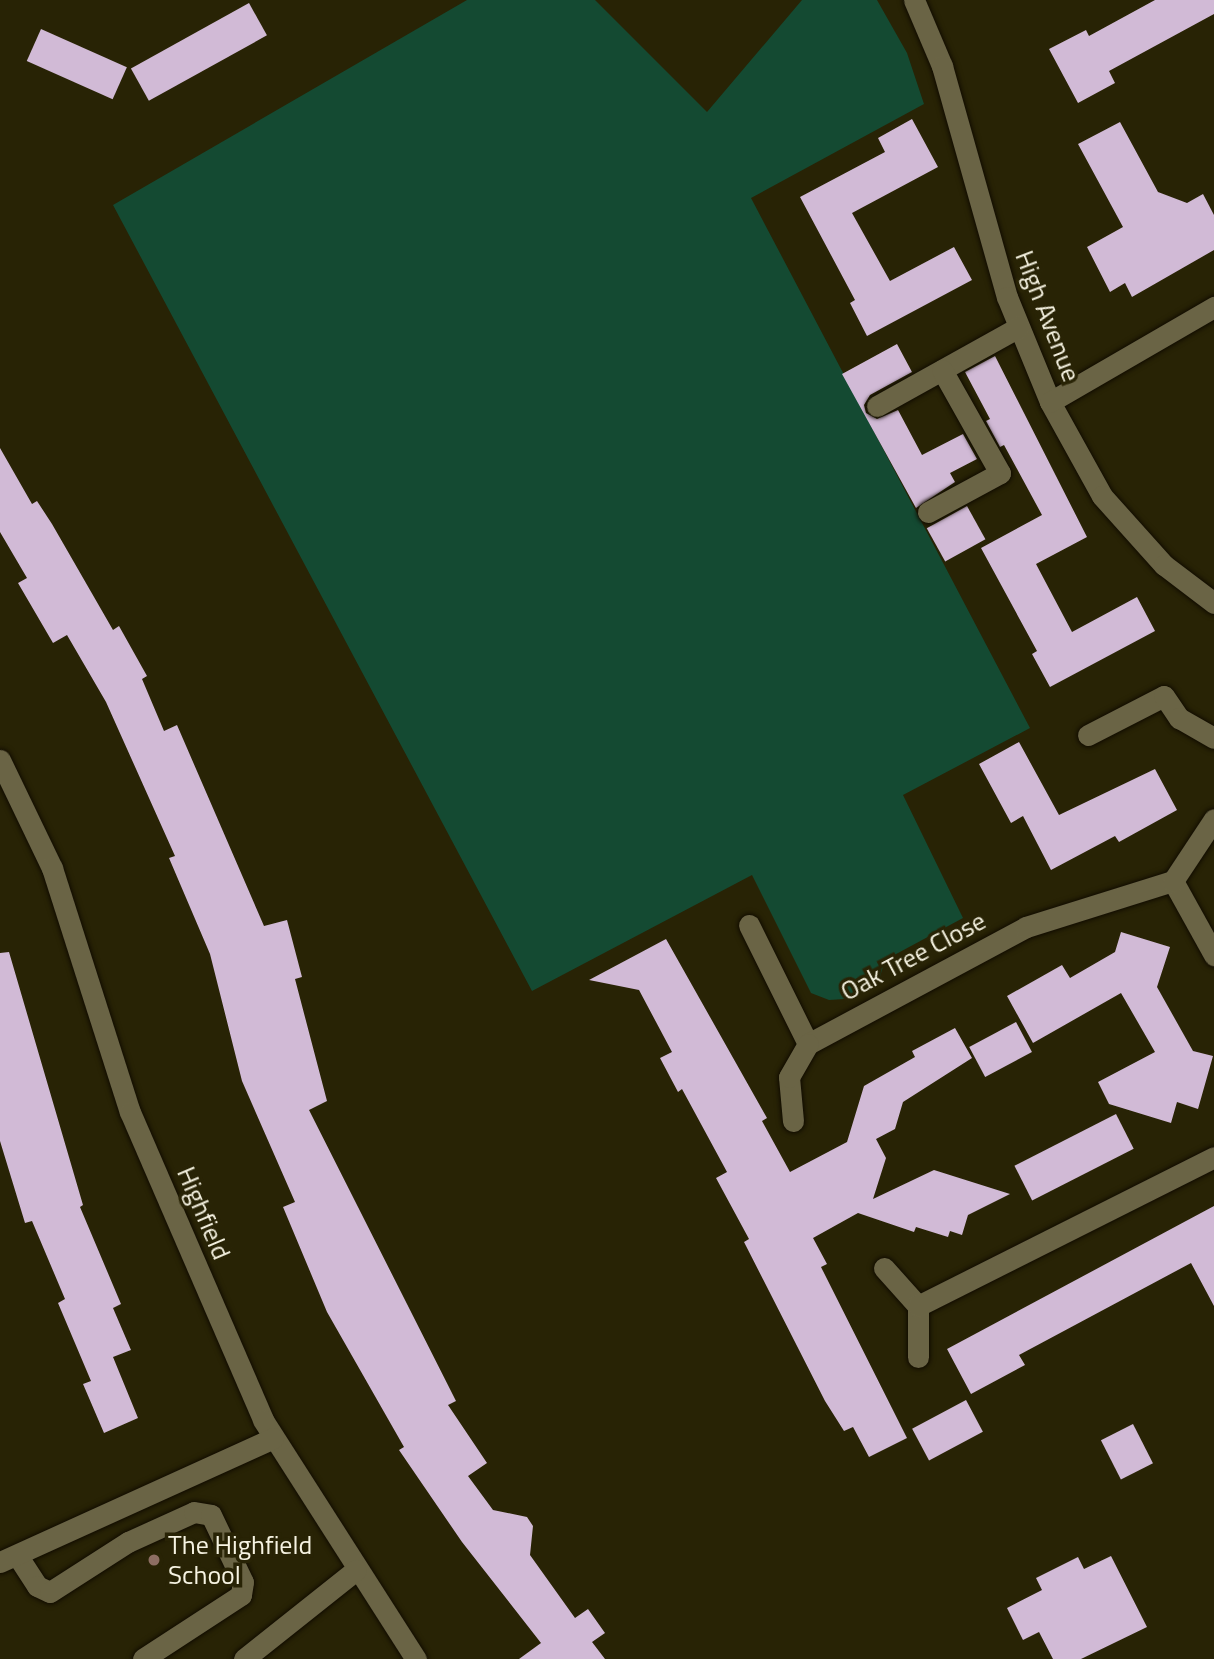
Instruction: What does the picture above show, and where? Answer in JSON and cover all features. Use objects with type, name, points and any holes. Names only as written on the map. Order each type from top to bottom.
[{"type":"street","name":"High Avenue","points":[[914,0],[942,66],[967,166],[1019,327],[1050,402],[1102,496],[1164,565],[1214,603]]},
{"type":"street","points":[[1050,402],[1214,307]]},
{"type":"street","points":[[877,406],[1019,327]]},
{"type":"street","points":[[928,512],[1000,473],[942,370]]},
{"type":"street","points":[[1088,735],[1164,696],[1179,718],[1214,738]]},
{"type":"street","name":"Highfield","points":[[0,760],[52,868],[130,1112],[273,1438],[416,1659]]},
{"type":"street","points":[[1214,819],[1173,881],[1214,956]]},
{"type":"street","name":"Oak Tree Close","points":[[808,1044],[1026,927],[1173,881]]},
{"type":"street","points":[[749,925],[808,1044],[789,1077],[793,1121]]},
{"type":"street","points":[[918,1306],[1214,1157]]},
{"type":"street","points":[[884,1268],[918,1306],[918,1357]]},
{"type":"street","points":[[143,1659],[241,1595],[243,1582],[211,1515],[194,1512],[128,1542],[50,1592],[37,1586],[8,1558],[273,1438]]},
{"type":"street","points":[[244,1659],[356,1570]]},
{"type":"green space","points":[[467,0],[595,0],[707,112],[802,0],[877,0],[907,53],[924,104],[751,198],[1030,728],[903,795],[963,918],[885,960],[879,980],[844,999],[829,1000],[811,993],[752,875],[532,991],[113,205]]},
{"type":"building","points":[[1155,0],[1214,0],[1214,14],[1109,71],[1115,83],[1078,103],[1049,49],[1086,30],[1089,36]]},
{"type":"building","points":[[249,3],[267,35],[149,101],[131,68]]},
{"type":"building","points":[[41,29],[127,67],[113,99],[27,61]]},
{"type":"building","points":[[912,119],[938,167],[852,213],[890,281],[954,247],[972,280],[867,336],[850,303],[855,300],[800,197],[885,152],[878,138]]},
{"type":"building","points":[[1120,122],[1158,192],[1187,203],[1203,194],[1214,215],[1214,250],[1132,297],[1125,283],[1110,292],[1087,247],[1123,227],[1078,144]]},
{"type":"building","points":[[897,344],[912,372],[870,395],[864,405],[866,413],[877,419],[898,410],[922,455],[963,434],[977,459],[950,473],[955,482],[916,508],[842,374]]},
{"type":"building","points":[[995,356],[1087,537],[1036,564],[1072,632],[1137,597],[1155,631],[1050,687],[1032,654],[1037,651],[981,548],[1042,515],[1004,445],[1000,447],[986,421],[990,419],[965,372]]},
{"type":"building","points":[[0,448],[32,504],[37,501],[52,524],[113,630],[119,626],[147,676],[142,679],[164,731],[177,725],[264,926],[287,920],[302,977],[295,979],[327,1101],[309,1110],[456,1401],[448,1405],[487,1463],[468,1476],[493,1510],[527,1517],[533,1526],[530,1555],[575,1618],[588,1609],[605,1633],[592,1642],[605,1659],[519,1659],[541,1643],[462,1542],[399,1450],[404,1447],[327,1312],[283,1207],[295,1202],[242,1081],[210,954],[169,858],[175,856],[106,702],[67,635],[53,643],[18,583],[27,578],[0,532]]},
{"type":"building","points":[[967,506],[985,539],[945,562],[927,528]]},
{"type":"building","points":[[1019,742],[1059,815],[1155,769],[1177,810],[1119,842],[1115,836],[1051,870],[1023,816],[1011,823],[979,764]]},
{"type":"building","points":[[1121,932],[1170,947],[1157,987],[1193,1051],[1213,1056],[1198,1109],[1177,1102],[1171,1123],[1109,1104],[1098,1082],[1155,1052],[1121,993],[1033,1043],[1007,996],[1062,965],[1070,978],[1115,952]]},
{"type":"building","points":[[666,939],[767,1118],[762,1121],[790,1172],[847,1142],[864,1086],[915,1057],[912,1051],[955,1028],[972,1058],[903,1102],[895,1129],[876,1139],[886,1158],[873,1199],[934,1170],[1010,1194],[968,1215],[962,1235],[950,1231],[948,1237],[916,1227],[914,1232],[858,1213],[813,1238],[827,1264],[821,1267],[907,1438],[869,1457],[853,1427],[844,1431],[825,1401],[744,1242],[749,1239],[716,1178],[727,1172],[682,1089],[678,1092],[660,1058],[672,1052],[639,990],[589,980]]},
{"type":"building","points":[[9,952],[83,1205],[80,1207],[121,1304],[113,1308],[131,1350],[113,1357],[138,1418],[104,1433],[83,1384],[91,1381],[58,1303],[65,1299],[32,1221],[25,1223],[0,1141],[0,953]]},
{"type":"building","points":[[1016,1022],[1032,1052],[985,1077],[969,1047]]},
{"type":"building","points":[[1116,1114],[1134,1149],[1032,1201],[1014,1166]]},
{"type":"building","points":[[1214,1206],[1214,1306],[1191,1263],[1019,1355],[1025,1365],[971,1394],[947,1349]]},
{"type":"building","points":[[966,1400],[983,1432],[929,1460],[912,1429]]},
{"type":"building","points":[[1133,1424],[1153,1463],[1121,1480],[1101,1440]]},
{"type":"building","points":[[1111,1556],[1147,1627],[1081,1659],[1053,1659],[1039,1632],[1023,1640],[1007,1608],[1042,1590],[1036,1578],[1078,1557],[1084,1569]]},
{"type":"place","name":"The Highfield School","points":[[154,1560]]}]
